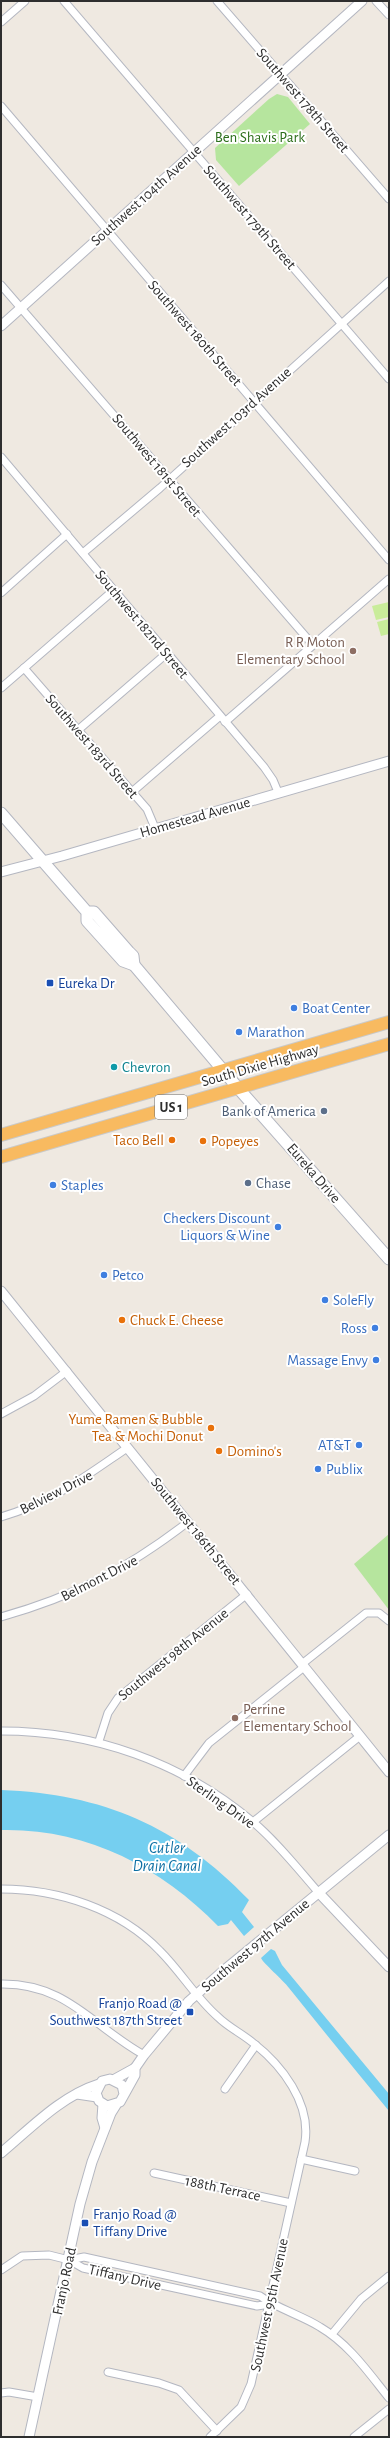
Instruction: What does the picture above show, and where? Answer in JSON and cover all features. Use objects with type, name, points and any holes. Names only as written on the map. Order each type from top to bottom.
[{"type":"highway","name":"South Dixie Highway","points":[[1,1135],[389,1022]]},
{"type":"highway","name":"South Dixie Highway","points":[[1,1157],[389,1044]]},
{"type":"highway","points":[[98,1106],[104,1127]]},
{"type":"main road","name":"Eureka Drive","points":[[1,813],[87,912],[87,921],[123,961],[134,965],[238,1088],[389,1258]]},
{"type":"street","points":[[1,22],[25,1]]},
{"type":"street","name":"Southwest 179th Street","points":[[64,1],[389,379]]},
{"type":"street","name":"Southwest 178th Street","points":[[217,1],[389,199]]},
{"type":"street","name":"Southwest 104th Avenue","points":[[1,326],[362,1]]},
{"type":"street","points":[[376,1],[389,16]]},
{"type":"street","name":"Southwest 180th Street","points":[[1,106],[389,560]]},
{"type":"street","name":"Southwest 103rd Avenue","points":[[82,553],[169,479],[389,281]]},
{"type":"street","name":"Southwest 181st Street","points":[[1,285],[313,645]]},
{"type":"street","name":"Southwest 182nd Street","points":[[1,458],[67,534],[166,654],[269,773],[278,792]]},
{"type":"street","points":[[1,593],[67,534]]},
{"type":"street","points":[[225,722],[389,579]]},
{"type":"street","points":[[1,688],[114,590]]},
{"type":"street","points":[[78,730],[166,654]]},
{"type":"street","name":"Southwest 183rd Street","points":[[24,668],[148,811],[154,828]]},
{"type":"street","points":[[132,792],[220,716]]},
{"type":"street","name":"Homestead Avenue","points":[[1,872],[389,761]]},
{"type":"street","name":"Southwest 186th Street","points":[[2,1295],[67,1371],[127,1448],[389,1772]]},
{"type":"street","points":[[1,1414],[40,1392],[67,1371]]},
{"type":"street","name":"Belview Drive","points":[[1,1517],[27,1509],[73,1486],[127,1448]]},
{"type":"street","name":"Belmont Drive","points":[[1,1617],[46,1604],[94,1583],[136,1559],[188,1522]]},
{"type":"street","name":"Southwest 98th Avenue","points":[[99,1742],[108,1713],[118,1698],[246,1594]]},
{"type":"street","points":[[184,1776],[209,1743],[362,1616],[372,1612],[379,1613],[389,1621]]},
{"type":"street","name":"Sterling Drive","points":[[1,1731],[41,1733],[99,1742],[147,1758],[184,1776],[221,1798],[254,1822],[389,1967]]},
{"type":"street","points":[[254,1822],[360,1736]]},
{"type":"street","name":"Southwest 97th Avenue","points":[[115,2079],[135,2068],[170,2022],[196,1994],[389,1835]]},
{"type":"street","name":"Southwest 95th Avenue","points":[[1,1889],[35,1890],[61,1895],[116,1918],[153,1944],[219,2019],[256,2045],[281,2072],[299,2098],[306,2129],[301,2159],[270,2304],[247,2397],[236,2413],[210,2437]]},
{"type":"street","points":[[1,1984],[31,1987],[66,1999],[144,2055]]},
{"type":"street","points":[[224,2089],[256,2045]]},
{"type":"street","name":"Southwest 97th Avenue","points":[[124,2094],[135,2075],[135,2068]]},
{"type":"street","points":[[1,2153],[64,2100],[76,2094],[80,2090],[99,2084],[106,2079],[115,2079],[122,2085],[124,2094],[116,2105],[76,2094]]},
{"type":"street","points":[[99,2084],[100,2101]]},
{"type":"street","name":"Franjo Road","points":[[100,2101],[105,2128]]},
{"type":"street","name":"Franjo Road","points":[[29,2437],[87,2180],[105,2128],[116,2105]]},
{"type":"street","points":[[301,2159],[355,2171]]},
{"type":"street","name":"188th Terrace","points":[[154,2173],[291,2203]]},
{"type":"street","points":[[1,2270],[15,2260],[30,2255],[49,2255],[69,2260]]},
{"type":"street","name":"Tiffany Drive","points":[[69,2260],[84,2257],[260,2296],[270,2304],[300,2315],[332,2334],[357,2359],[389,2398]]},
{"type":"street","name":"Tiffany Drive","points":[[69,2260],[83,2268],[227,2300],[257,2306],[270,2304]]},
{"type":"street","points":[[332,2334],[361,2299],[389,2276]]},
{"type":"street","points":[[108,2372],[159,2382],[179,2390],[216,2431]]},
{"type":"street","points":[[1,2393],[38,2397]]},
{"type":"street","points":[[354,2437],[389,2409]]},
{"type":"green space","name":"Ben Shavis Park","points":[[277,94],[288,97],[310,124],[239,186],[216,160],[215,148],[269,99]]},
{"type":"green space","points":[[389,602],[389,617],[376,620],[372,606]]},
{"type":"green space","points":[[389,619],[389,634],[381,636],[377,622]]},
{"type":"green space","points":[[389,1534],[389,1610],[354,1564]]},
{"type":"water","name":"Cutler Drain Canal","points":[[1,1790],[73,1798],[106,1807],[137,1819],[166,1834],[195,1852],[222,1874],[249,1900],[242,1912],[254,1927],[244,1936],[231,1920],[228,1924],[218,1926],[171,1885],[146,1869],[119,1855],[91,1844],[62,1836],[32,1831],[1,1830]]},
{"type":"water","points":[[271,1949],[275,1951],[282,1965],[389,2094],[389,2111],[289,1988],[261,1958]]},
{"type":"place","name":"R R Moton Elementary School","points":[[353,651]]},
{"type":"place","name":"Eureka Dr","points":[[50,983]]},
{"type":"place","name":"Boat Center","points":[[294,1008]]},
{"type":"place","name":"Marathon","points":[[239,1032]]},
{"type":"place","name":"Chevron","points":[[114,1067]]},
{"type":"place","name":"Bank of America","points":[[324,1111]]},
{"type":"place","name":"Taco Bell","points":[[172,1140]]},
{"type":"place","name":"Popeyes","points":[[203,1141]]},
{"type":"place","name":"Chase","points":[[248,1183]]},
{"type":"place","name":"Staples","points":[[53,1185]]},
{"type":"place","name":"Checkers Discount Liquors & Wine","points":[[278,1227]]},
{"type":"place","name":"Petco","points":[[104,1275]]},
{"type":"place","name":"SoleFly","points":[[325,1300]]},
{"type":"place","name":"Chuck E. Cheese","points":[[122,1320]]},
{"type":"place","name":"Ross","points":[[375,1328]]},
{"type":"place","name":"Massage Envy","points":[[376,1360]]},
{"type":"place","name":"Yume Ramen & Bubble Tea & Mochi Donut","points":[[211,1428]]},
{"type":"place","name":"AT&T","points":[[359,1445]]},
{"type":"place","name":"Domino's","points":[[219,1451]]},
{"type":"place","name":"Publix","points":[[318,1469]]},
{"type":"place","name":"Perrine Elementary School","points":[[235,1718]]},
{"type":"place","name":"Franjo Road @ Southwest 187th Street","points":[[190,2012]]},
{"type":"place","name":"Franjo Road @ Tiffany Drive","points":[[85,2223]]}]
